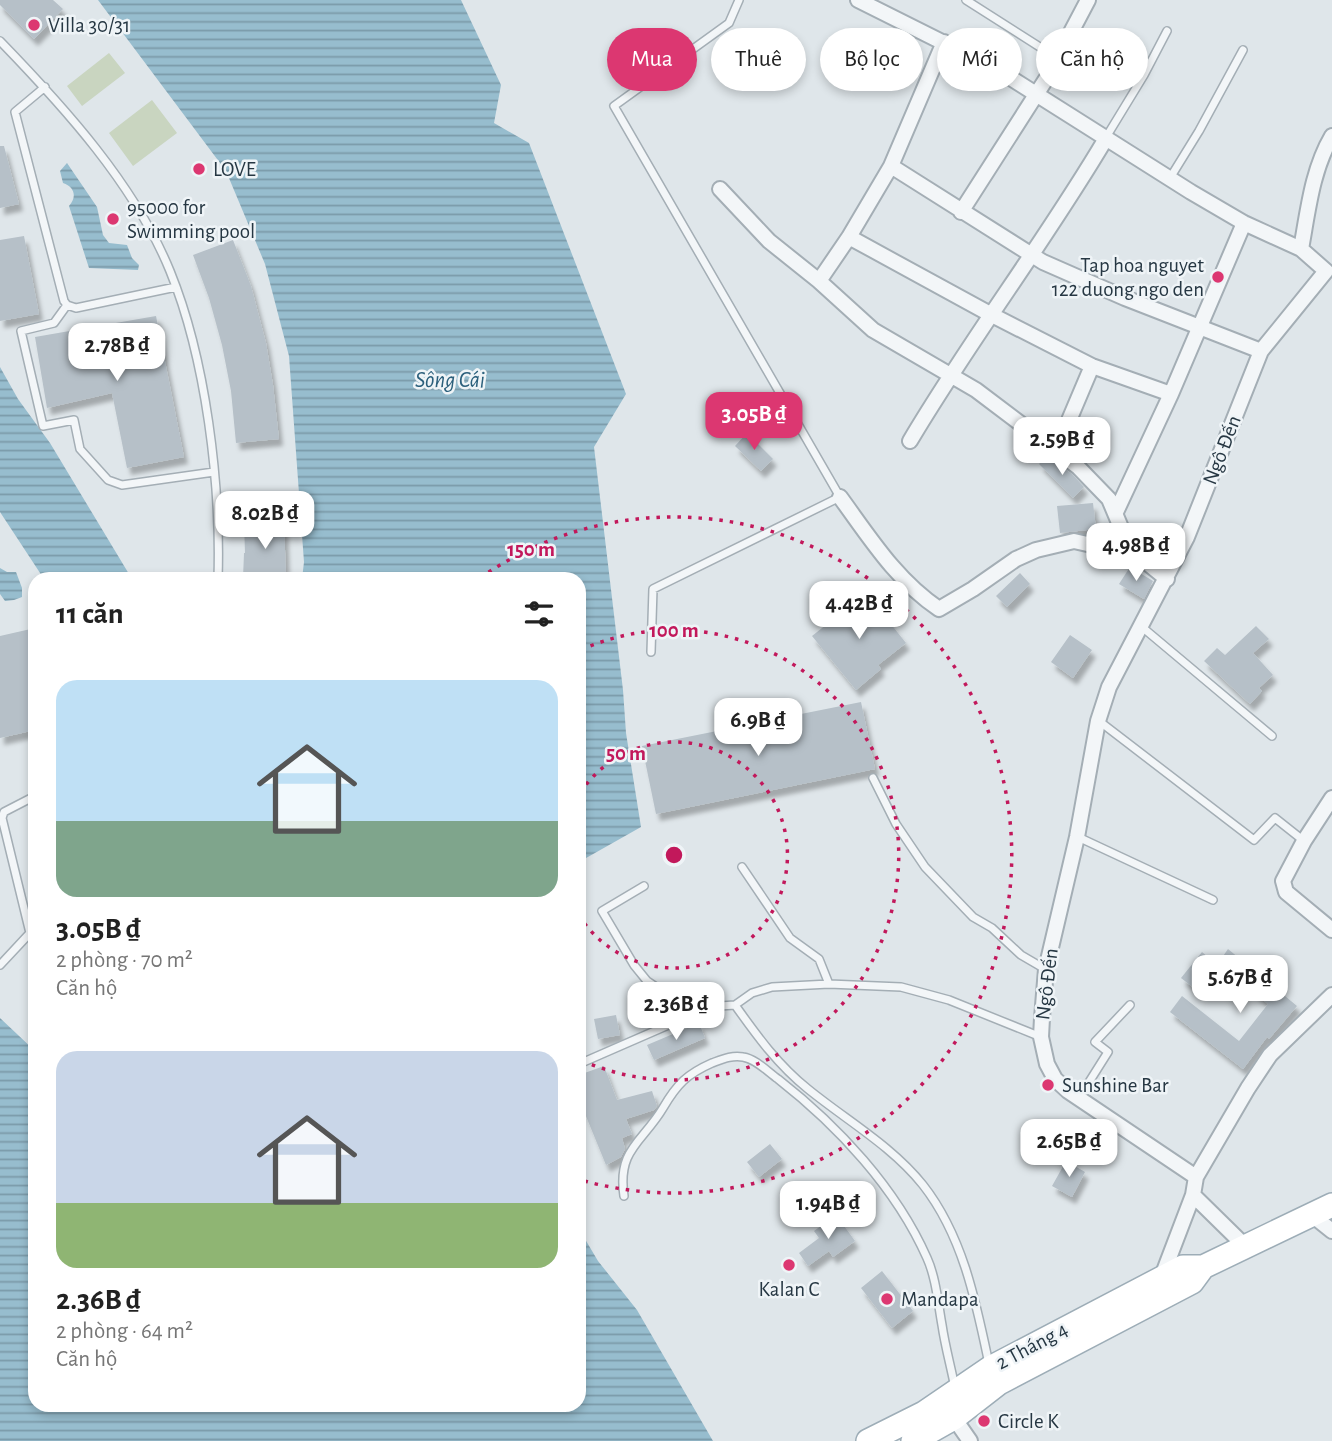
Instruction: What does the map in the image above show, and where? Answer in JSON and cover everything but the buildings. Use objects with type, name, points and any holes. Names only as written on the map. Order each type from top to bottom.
[{"type":"main road","name":"2 Tháng 4","points":[[868,1441],[923,1413],[990,1368],[1183,1267],[1203,1267],[1322,1210]]},
{"type":"main road","name":"2 Tháng 4","points":[[913,1441],[954,1418],[999,1383],[1192,1282],[1203,1267]]},
{"type":"street","name":"Ngô Đến","points":[[858,0],[884,5],[937,38]]},
{"type":"street","points":[[1074,28],[1088,0]]},
{"type":"street","points":[[819,281],[891,166],[937,58]]},
{"type":"street","name":"Ngô Đến","points":[[1022,85],[1105,139],[1244,223],[1301,249],[1329,272],[1261,351],[1197,514],[1167,579],[1109,687],[1098,721],[1077,837],[1046,970],[1041,1037],[1047,1064],[1055,1079],[1196,1177]]},
{"type":"street","points":[[961,212],[1037,93]]},
{"type":"street","points":[[1301,249],[1317,171],[1332,136]]},
{"type":"street","points":[[910,441],[950,374],[1047,233],[1105,139]]},
{"type":"street","points":[[891,166],[1030,255],[1076,277],[1261,351]]},
{"type":"street","points":[[720,189],[769,241],[819,281],[873,330],[976,390],[1078,467],[1109,499],[1130,549],[1167,579]]},
{"type":"street","points":[[1116,512],[1171,394],[1244,223]]},
{"type":"street","points":[[849,237],[1092,366],[1171,394]]},
{"type":"street","points":[[1056,451],[1092,366]]},
{"type":"street","points":[[840,497],[889,565],[918,595],[939,609],[1016,559],[1036,550],[1073,541],[1105,548],[1130,549]]},
{"type":"street","points":[[1332,800],[1304,841],[1283,881],[1286,892],[1332,930]]},
{"type":"street","points":[[1161,1279],[1193,1195],[1196,1177],[1248,1088],[1270,1055],[1332,995]]},
{"type":"street","points":[[1193,1195],[1246,1247]]},
{"type":"street","points":[[1322,1210],[1332,1231]]},
{"type":"street","points":[[954,1418],[970,1441]]},
{"type":"lane","points":[[651,652],[653,589],[840,497],[614,106],[729,23],[739,0]]},
{"type":"lane","points":[[966,0],[1036,45]]},
{"type":"lane","points":[[1105,139],[1167,31]]},
{"type":"lane","points":[[0,41],[45,88],[107,165],[138,208],[167,262],[200,374],[214,472],[218,572]]},
{"type":"lane","points":[[1169,178],[1199,131],[1243,50]]},
{"type":"lane","points":[[45,88],[15,112],[61,296],[66,305],[76,307],[176,287]]},
{"type":"lane","points":[[66,305],[54,323],[21,331],[43,426],[74,420],[80,449],[108,480],[122,485],[214,472]]},
{"type":"lane","points":[[1142,626],[1272,736]]},
{"type":"lane","points":[[1098,721],[1254,840],[1275,818],[1304,841]]},
{"type":"lane","points":[[873,778],[896,824],[925,867],[972,917],[992,928],[1021,955],[1046,970]]},
{"type":"lane","points":[[28,800],[4,812],[2,818],[28,918]]},
{"type":"lane","points":[[1077,837],[1213,900]]},
{"type":"lane","points":[[742,867],[790,938],[819,959],[829,984]]},
{"type":"lane","points":[[644,886],[602,911],[634,965],[647,981],[689,1008],[734,1005],[752,993],[772,987],[829,984],[901,987],[925,993],[1041,1037]]},
{"type":"lane","points":[[0,965],[28,937]]},
{"type":"lane","points":[[734,1005],[781,1066],[898,1159],[923,1185],[955,1240],[970,1284],[990,1368]]},
{"type":"lane","points":[[1079,1098],[1108,1052],[1095,1042],[1130,1005]]},
{"type":"lane","points":[[586,1061],[680,1020],[689,1008]]},
{"type":"lane","points":[[624,1196],[624,1164],[640,1135],[657,1117],[668,1096],[691,1072],[727,1057],[749,1058],[788,1087],[824,1119],[874,1175],[913,1231],[929,1261],[956,1391]]},
{"type":"green space","points":[[109,53],[125,73],[82,106],[67,86]]},
{"type":"green space","points":[[152,100],[177,133],[133,166],[109,133]]},
{"type":"water","name":"Sông Cái","points":[[98,0],[461,0],[501,85],[494,123],[529,143],[626,394],[594,447],[626,733],[641,827],[586,858],[586,572],[303,572],[289,356],[265,264],[226,171]]},
{"type":"water","points":[[67,163],[97,207],[103,235],[109,243],[127,245],[132,258],[139,265],[138,270],[89,268],[69,206],[74,193],[63,183],[60,171]]},
{"type":"water","points":[[0,367],[18,399],[50,443],[128,572],[39,572],[0,512]]},
{"type":"water","points":[[0,568],[7,572],[16,572],[22,588],[22,597],[5,601],[0,594]]},
{"type":"water","points":[[0,1018],[28,1044],[28,1412],[586,1412],[586,1241],[598,1261],[637,1310],[713,1441],[0,1441]]},
{"type":"place","name":"Villa 30/31","points":[[34,25]]},
{"type":"place","name":"LOVE","points":[[199,169]]},
{"type":"place","name":"95000 for Swimming pool","points":[[113,219]]},
{"type":"place","name":"Tap hoa nguyet 122 duong ngo den","points":[[1218,277]]},
{"type":"place","name":"Sunshine Bar","points":[[1048,1085]]},
{"type":"place","name":"Kalan C","points":[[789,1265]]},
{"type":"place","name":"Mandapa","points":[[887,1299]]},
{"type":"place","name":"Circle K","points":[[984,1421]]}]
